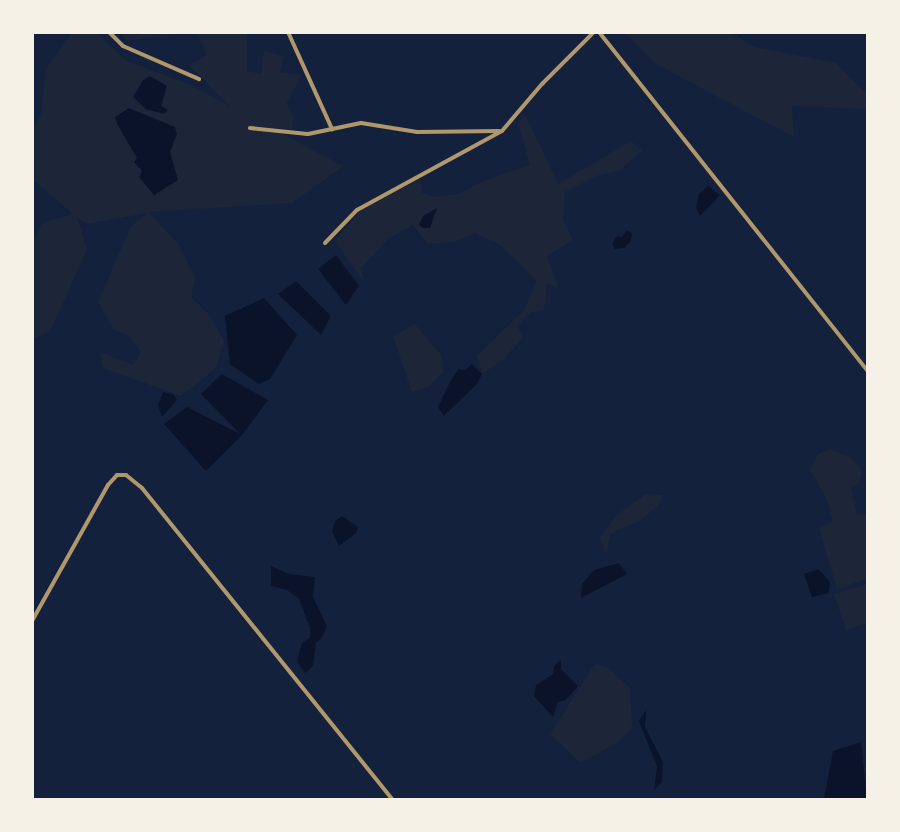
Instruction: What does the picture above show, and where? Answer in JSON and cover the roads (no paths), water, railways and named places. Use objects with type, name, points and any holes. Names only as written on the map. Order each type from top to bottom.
[{"type":"street","points":[[109,32],[123,46],[199,79]]},
{"type":"street","points":[[288,32],[332,129]]},
{"type":"street","points":[[325,243],[357,210],[502,131],[542,84],[594,32]]},
{"type":"street","points":[[599,32],[868,372]]},
{"type":"street","points":[[250,128],[308,134],[361,123],[417,132],[502,131]]},
{"type":"street","points":[[32,621],[108,485],[117,475],[126,474],[142,488],[393,800]]}]
